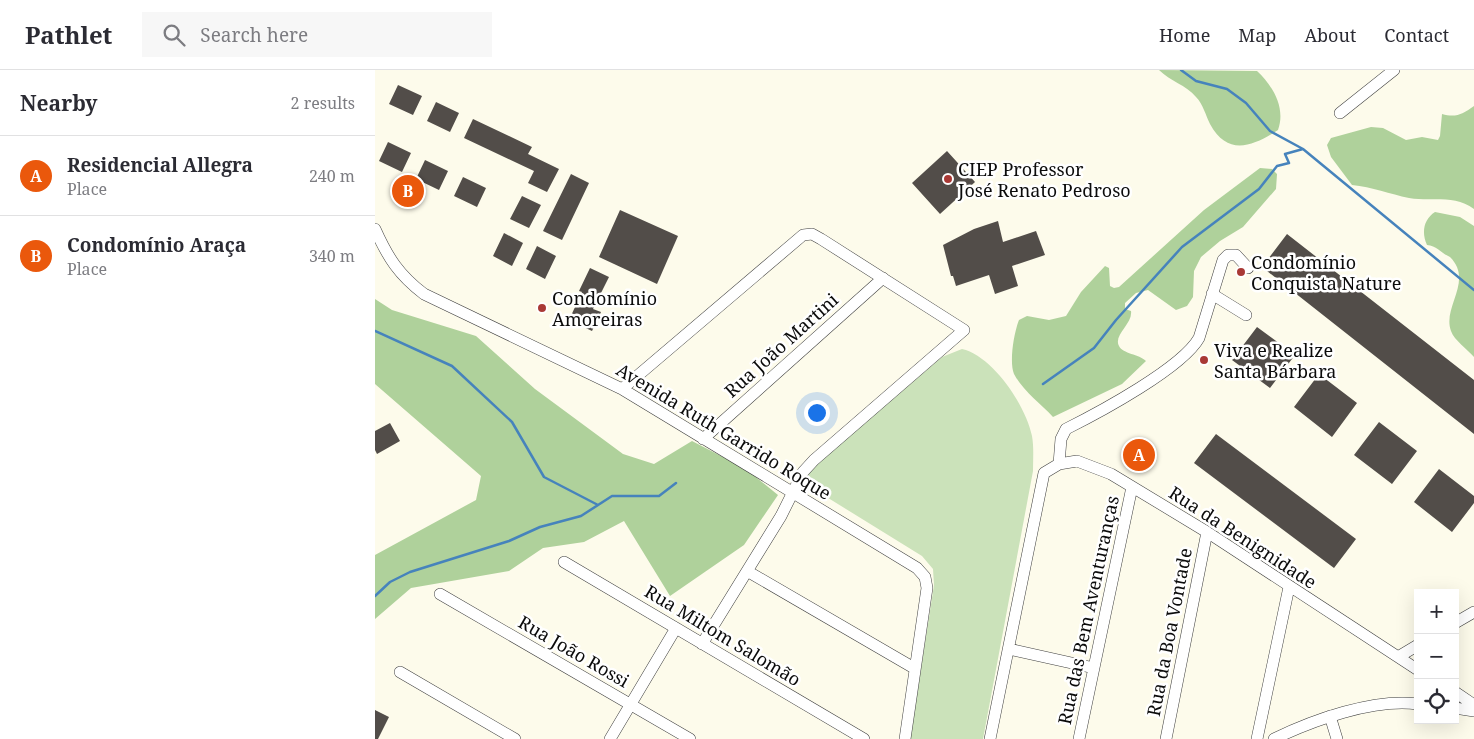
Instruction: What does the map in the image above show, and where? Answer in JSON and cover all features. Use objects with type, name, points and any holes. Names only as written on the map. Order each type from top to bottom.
[{"type":"street","points":[[1340,113],[1394,70]]},
{"type":"street","name":"Avenida Ruth Garrido Roque","points":[[375,229],[393,264],[406,280],[424,294],[622,389],[917,568],[925,578],[927,588],[905,739]]},
{"type":"street","points":[[622,389],[803,236],[812,234],[964,330],[813,460],[803,472],[781,516],[702,644]]},
{"type":"street","points":[[990,739],[1044,473],[1059,464],[1061,439],[1066,429],[1176,364],[1193,350],[1199,338],[1223,260],[1228,255],[1236,255],[1246,265]]},
{"type":"street","name":"Rua João Martini","points":[[703,439],[883,278]]},
{"type":"street","points":[[1212,294],[1246,316]]},
{"type":"street","name":"Rua da Benignidade","points":[[1059,464],[1077,462],[1111,474],[1207,532],[1398,657],[1414,670]]},
{"type":"street","name":"Rua das Bem Aventuranças","points":[[1079,739],[1132,487]]},
{"type":"street","name":"Rua da Boa Vontade","points":[[1166,739],[1207,532]]},
{"type":"street","name":"Rua Miltom Salomão","points":[[564,562],[864,739]]},
{"type":"street","points":[[747,570],[914,668]]},
{"type":"street","points":[[1257,739],[1289,586]]},
{"type":"street","name":"Rua João Rossi","points":[[440,594],[690,739]]},
{"type":"street","points":[[1459,621],[1474,612]]},
{"type":"street","points":[[610,739],[677,628]]},
{"type":"street","points":[[1398,657],[1414,648]]},
{"type":"street","points":[[1009,649],[1093,668]]},
{"type":"street","points":[[400,672],[502,736],[515,739]]},
{"type":"street","points":[[1459,695],[1474,705]]},
{"type":"street","points":[[1274,739],[1330,716],[1368,707],[1414,700]]},
{"type":"street","points":[[1459,709],[1474,712]]},
{"type":"street","points":[[1330,716],[1337,739]]},
{"type":"green space","points":[[1159,70],[1257,71],[1273,90],[1279,106],[1280,122],[1278,130],[1250,144],[1233,145],[1225,141],[1210,124],[1196,97],[1188,89]]},
{"type":"green space","points":[[1474,106],[1474,209],[1466,204],[1451,200],[1409,198],[1352,185],[1331,157],[1327,145],[1331,138],[1371,127],[1383,128],[1406,140],[1422,137],[1438,140],[1442,114],[1451,116],[1459,114]]},
{"type":"green space","points":[[1260,168],[1272,169],[1277,174],[1276,189],[1243,227],[1220,241],[1201,257],[1194,271],[1193,297],[1187,306],[1176,310],[1148,290],[1136,293],[1125,303],[1125,309],[1131,311],[1131,316],[1119,338],[1119,346],[1124,351],[1146,361],[1122,384],[1053,417],[1017,380],[1014,374],[1012,362],[1013,347],[1019,320],[1027,316],[1049,320],[1066,316],[1081,292],[1105,266],[1109,268],[1110,286],[1114,288],[1119,287],[1204,210]]},
{"type":"green space","points":[[1435,212],[1460,217],[1474,226],[1474,357],[1453,334],[1449,322],[1458,285],[1459,275],[1457,266],[1450,257],[1427,245],[1425,240],[1426,222]]},
{"type":"green space","points":[[375,299],[392,310],[476,336],[535,389],[623,454],[654,464],[692,441],[746,469],[778,495],[744,545],[670,596],[624,521],[584,542],[543,548],[509,571],[411,588],[375,619],[375,555],[476,500],[481,476],[375,384]]},
{"type":"green space","points":[[962,349],[985,361],[1015,397],[1029,424],[1032,436],[1033,471],[983,739],[910,739],[934,585],[933,569],[922,556],[812,488],[808,476],[812,468],[942,357]]},
{"type":"building","points":[[398,85],[422,96],[413,115],[389,104]]},
{"type":"building","points":[[436,102],[459,113],[450,132],[427,121]]},
{"type":"building","points":[[473,119],[532,147],[528,154],[559,169],[547,192],[528,183],[534,171],[464,138]]},
{"type":"building","points":[[388,142],[411,153],[402,172],[379,161]]},
{"type":"building","points":[[947,151],[975,182],[940,214],[912,183]]},
{"type":"building","points":[[425,160],[448,171],[439,190],[416,179]]},
{"type":"building","points":[[571,174],[589,183],[562,240],[543,231]]},
{"type":"building","points":[[463,177],[486,188],[477,207],[454,196]]},
{"type":"building","points":[[522,196],[541,205],[529,228],[510,219]]},
{"type":"building","points":[[620,210],[678,236],[657,284],[599,257]]},
{"type":"building","points":[[998,221],[1003,242],[1036,231],[1045,255],[1012,266],[1018,286],[995,294],[989,275],[956,286],[953,276],[951,276],[943,245],[974,229]]},
{"type":"building","points":[[504,233],[523,243],[512,266],[493,256]]},
{"type":"building","points":[[1287,234],[1474,380],[1474,434],[1262,267]]},
{"type":"building","points":[[537,246],[556,256],[545,279],[526,269]]},
{"type":"building","points":[[590,268],[609,277],[593,309],[601,312],[592,331],[569,320],[582,292],[579,291]]},
{"type":"building","points":[[1257,327],[1295,355],[1270,388],[1232,360]]},
{"type":"building","points":[[1319,374],[1357,403],[1332,437],[1294,407]]},
{"type":"building","points":[[1379,422],[1417,451],[1392,484],[1354,455]]},
{"type":"building","points":[[390,423],[400,441],[377,454],[375,450],[375,431]]},
{"type":"building","points":[[1216,434],[1356,539],[1334,568],[1194,463]]},
{"type":"building","points":[[1439,469],[1474,496],[1474,503],[1452,532],[1414,502]]},
{"type":"building","points":[[375,710],[389,717],[378,739],[375,739]]},
{"type":"waterway","points":[[1181,70],[1196,81],[1227,89],[1246,103],[1270,131],[1303,149],[1474,290]]},
{"type":"waterway","points":[[1043,384],[1094,348],[1116,320],[1182,247],[1259,189],[1277,166],[1289,163],[1285,154],[1303,149]]},
{"type":"waterway","points":[[375,331],[452,366],[512,422],[544,477],[598,505]]},
{"type":"waterway","points":[[375,596],[390,582],[410,572],[509,541],[540,527],[581,516],[612,496],[659,496],[676,483]]},
{"type":"place","name":"CIEP Professor José Renato Pedroso","points":[[948,179]]},
{"type":"place","name":"Condomínio Araça","points":[[408,191]]},
{"type":"place","name":"Condomínio Conquista Nature","points":[[1241,272]]},
{"type":"place","name":"Condomínio Amoreiras","points":[[542,308]]},
{"type":"place","name":"Viva e Realize Santa Bárbara","points":[[1204,360]]},
{"type":"place","name":"Residencial Allegra","points":[[1139,455]]}]
